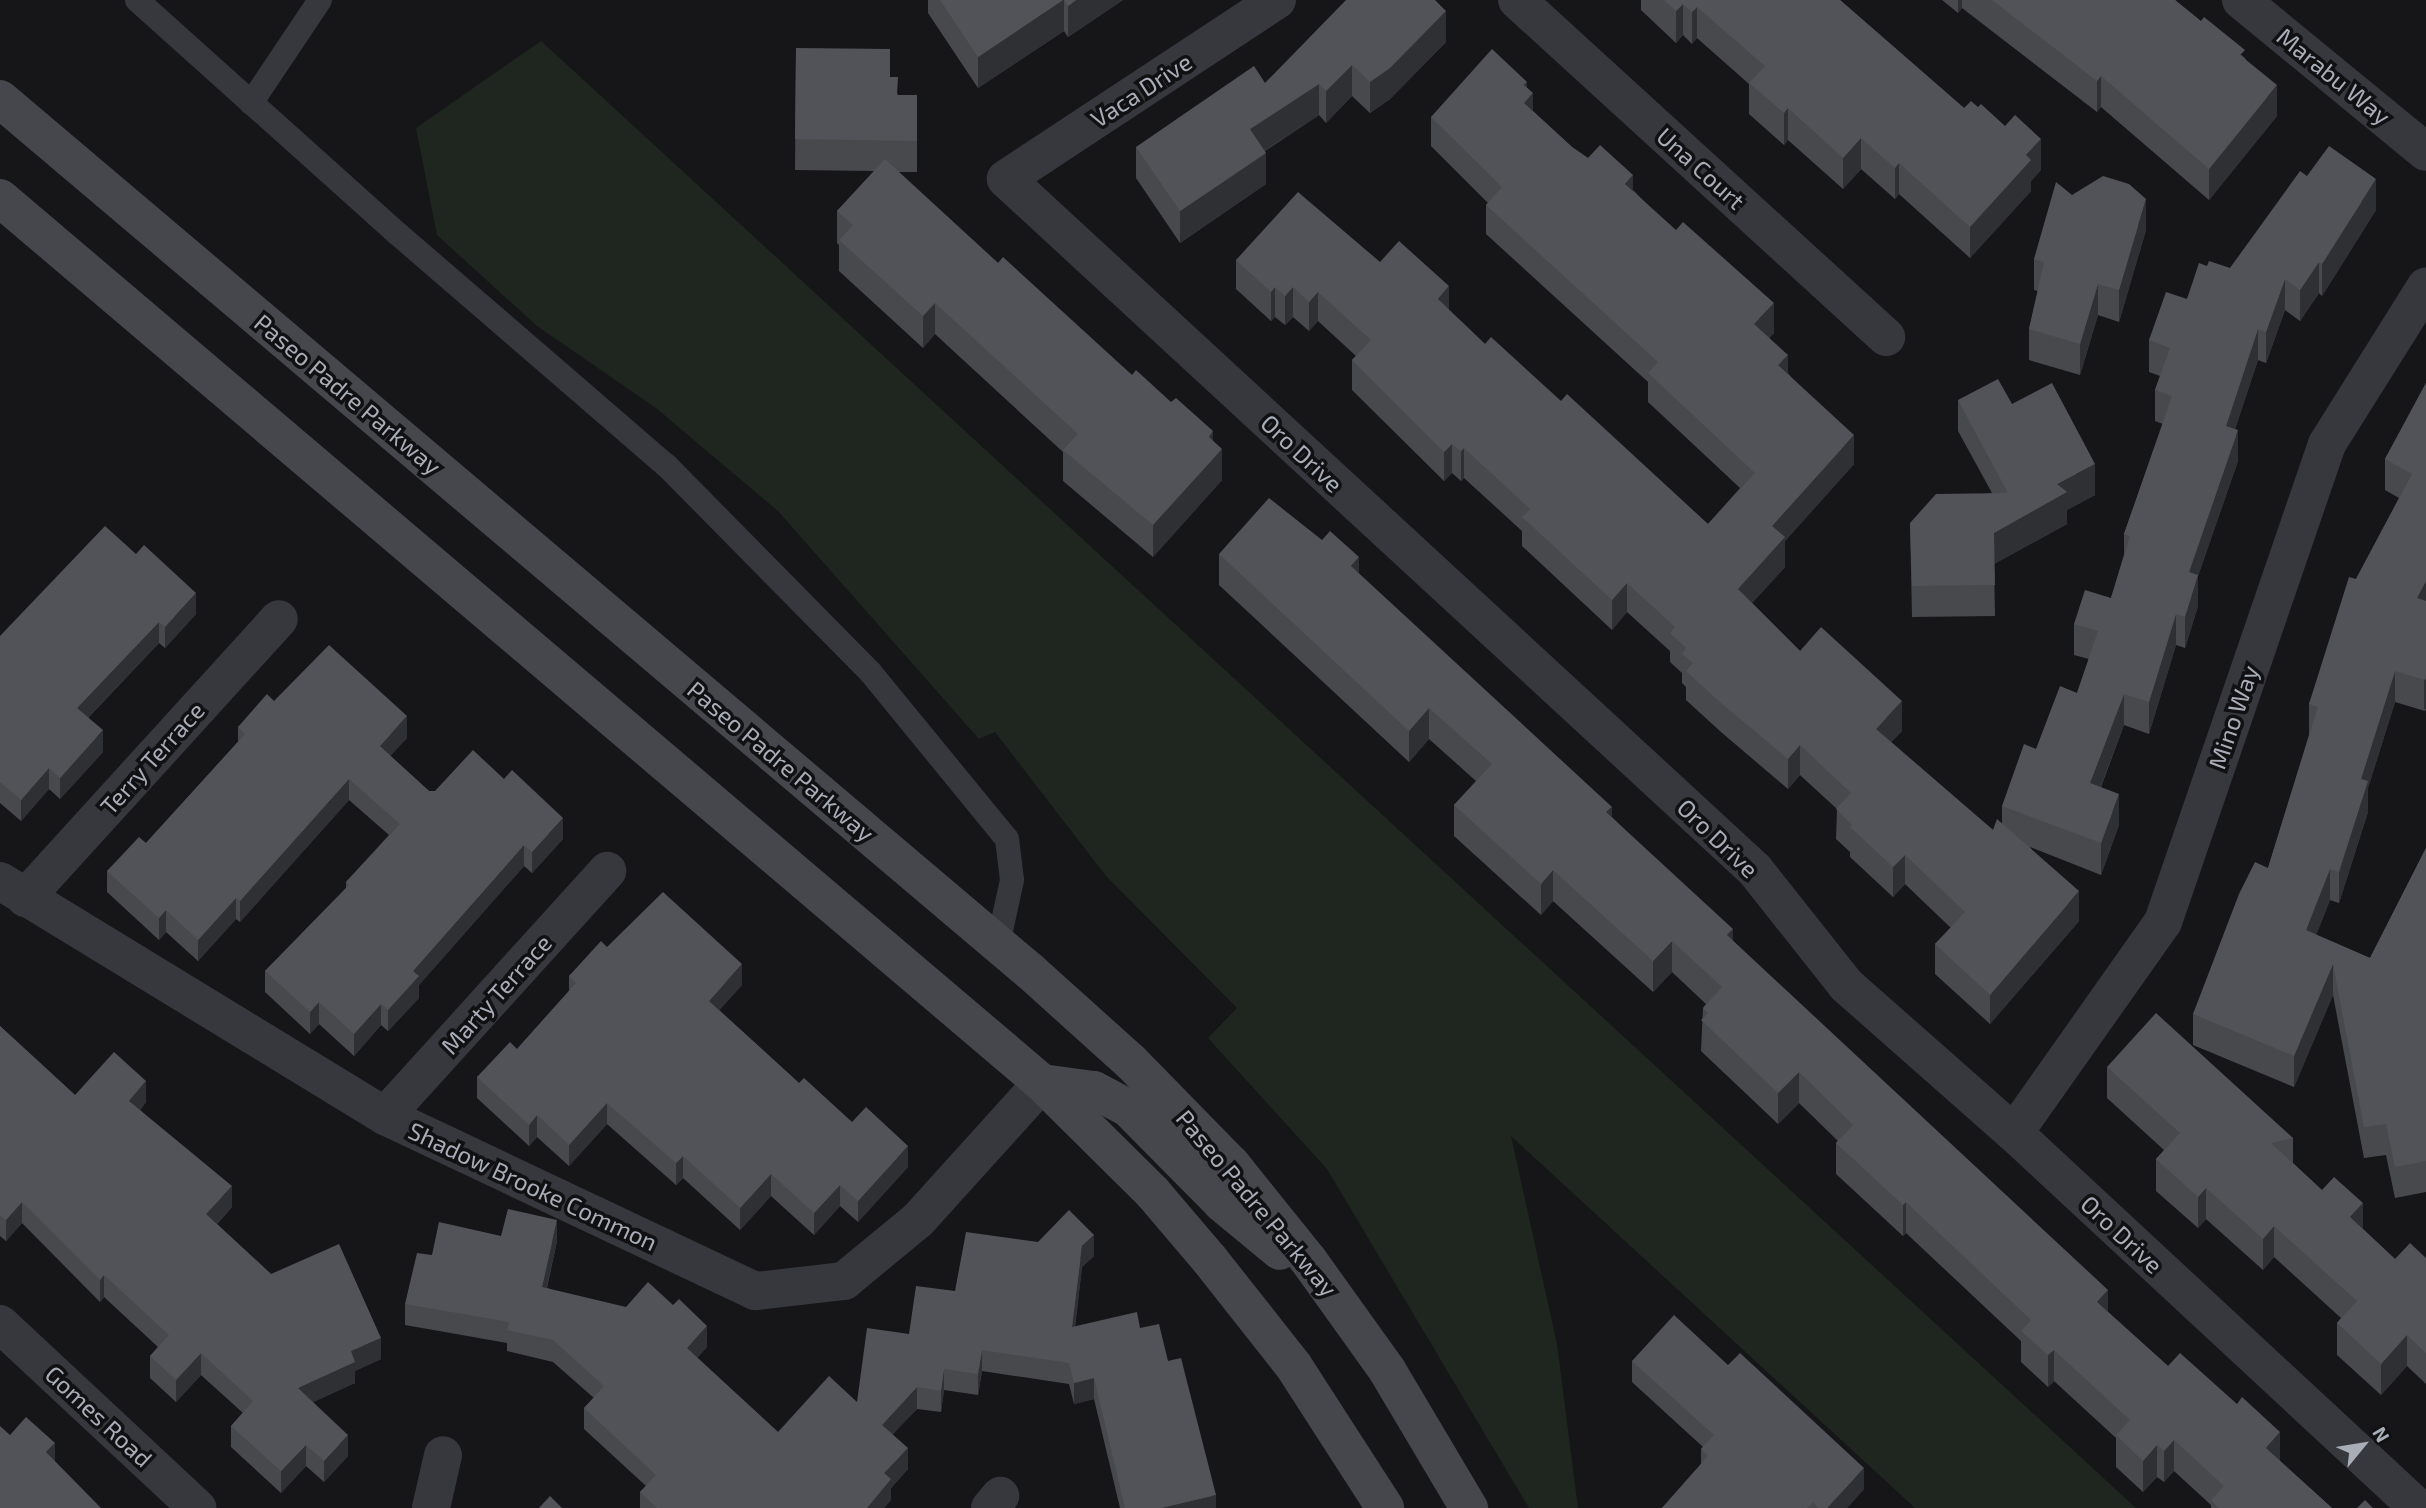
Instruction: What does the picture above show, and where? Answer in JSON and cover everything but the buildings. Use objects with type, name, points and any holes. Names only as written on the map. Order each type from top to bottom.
[{"type":"main road","name":"Paseo Padre Parkway","points":[[0,99],[1099,1031],[1195,1125],[1336,1297],[1410,1407],[1469,1508]]},
{"type":"main road","points":[[0,198],[1042,1083],[1153,1193],[1210,1260],[1293,1365],[1385,1508]]},
{"type":"main road","points":[[1042,1083],[1094,1090],[1128,1108],[1222,1203],[1336,1297]]},
{"type":"street","name":"Vaca Drive","points":[[1006,179],[1277,0]]},
{"type":"street","name":"Una Court","points":[[1517,0],[1886,337]]},
{"type":"street","name":"Marabu Way","points":[[2241,0],[2426,152]]},
{"type":"street","name":"Oro Drive","points":[[1006,179],[1755,870],[1846,985],[2014,1133],[2418,1508]]},
{"type":"street","name":"Mino Way","points":[[2014,1133],[2163,922],[2327,444],[2426,286]]},
{"type":"street","name":"Terry Terrace","points":[[13,889],[279,619]]},
{"type":"street","name":"Marty Terrace","points":[[385,1116],[607,872]]},
{"type":"street","name":"Shadow Brooke Common","points":[[13,889],[385,1116],[756,1291],[844,1280],[918,1220],[1042,1083]]},
{"type":"street","name":"Gomes Road","points":[[0,1324],[197,1508]]},
{"type":"street","points":[[431,1508],[443,1455]]},
{"type":"lane","points":[[137,0],[666,465],[871,673],[1007,839],[1012,880],[998,944]]},
{"type":"lane","points":[[251,103],[320,0]]},
{"type":"shaded area","points":[[541,41],[2136,1508],[1915,1508],[1511,1136],[1557,1344],[1578,1508],[1529,1508],[1327,1169],[1208,1038],[1237,1008],[1106,876],[995,732],[979,739],[778,511],[656,408],[537,326],[437,235],[416,128]]}]
